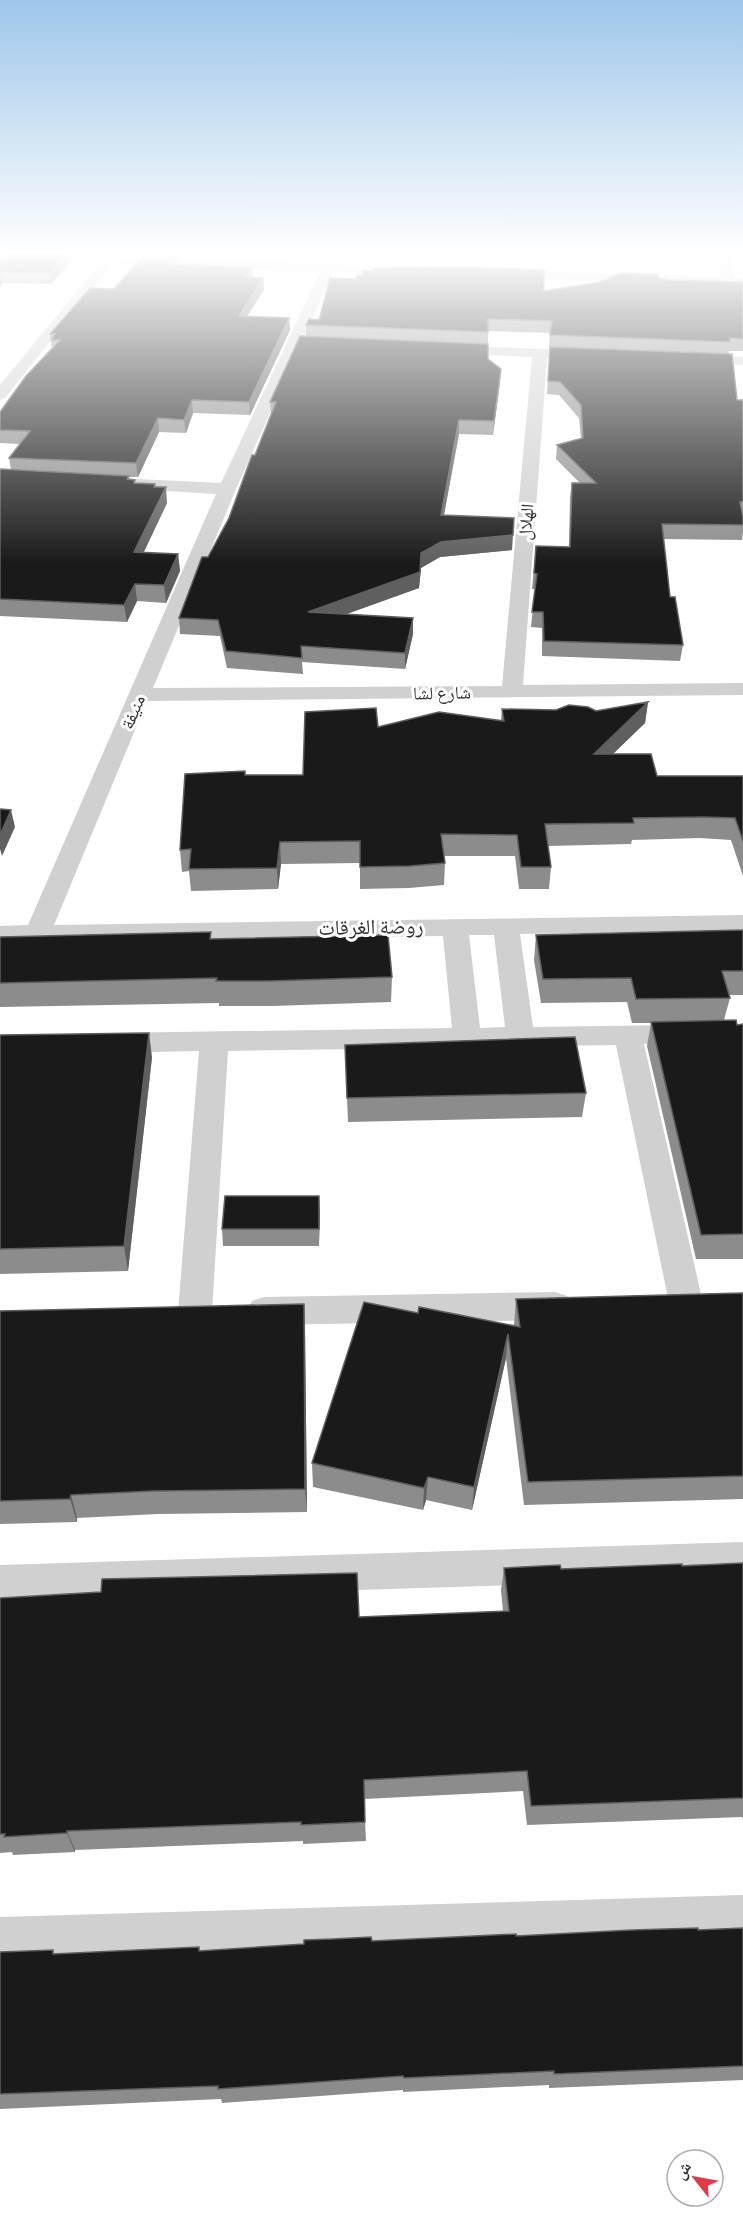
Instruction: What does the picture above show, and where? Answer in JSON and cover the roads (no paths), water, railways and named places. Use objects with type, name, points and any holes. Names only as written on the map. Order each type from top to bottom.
[{"type":"street","points":[[0,395],[32,356]]},
{"type":"street","name":"منيفة","points":[[37,934],[227,489],[294,356]]},
{"type":"street","name":"الهلال","points":[[512,692],[540,356]]},
{"type":"street","points":[[672,358],[743,361]]},
{"type":"street","points":[[95,482],[227,489]]},
{"type":"street","name":"شارع لشا","points":[[140,694],[189,696],[743,689]]},
{"type":"street","name":"روضة الغرقات","points":[[0,934],[743,922]]},
{"type":"street","points":[[506,925],[520,1036]]},
{"type":"street","points":[[455,926],[467,1037]]},
{"type":"street","points":[[83,1044],[743,1033]]},
{"type":"street","points":[[628,1035],[686,1303]]},
{"type":"street","points":[[195,1312],[214,1041]]},
{"type":"street","points":[[650,1304],[720,1302]]},
{"type":"street","points":[[160,1314],[591,1305]]},
{"type":"street","points":[[0,1583],[743,1560]]},
{"type":"street","points":[[0,1940],[743,1918]]}]
